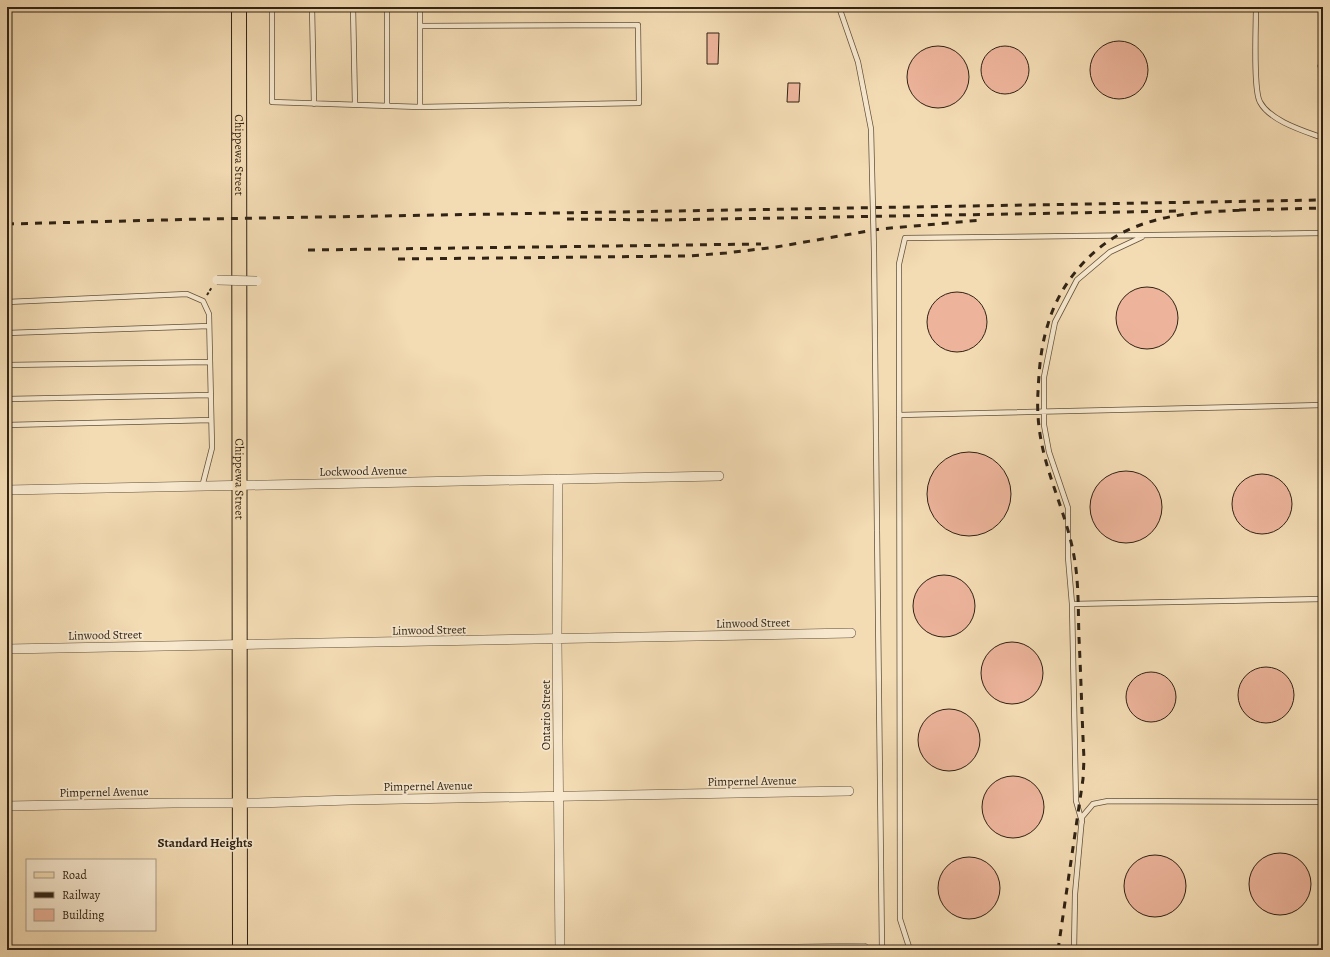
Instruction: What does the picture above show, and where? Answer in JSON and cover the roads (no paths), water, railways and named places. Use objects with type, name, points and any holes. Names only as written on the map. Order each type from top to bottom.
[{"type":"main road","name":"Chippewa Street","points":[[239,7],[240,950]]},
{"type":"street","points":[[217,280],[257,281]]},
{"type":"street","name":"Lockwood Avenue","points":[[7,490],[719,476]]},
{"type":"street","name":"Ontario Street","points":[[558,479],[557,639],[560,950]]},
{"type":"street","name":"Linwood Street","points":[[7,649],[851,633]]},
{"type":"street","name":"Pimpernel Avenue","points":[[7,806],[849,791]]},
{"type":"street","points":[[719,950],[864,948]]},
{"type":"lane","points":[[272,7],[272,102],[420,107],[639,103],[638,25],[420,26]]},
{"type":"lane","points":[[312,7],[314,104]]},
{"type":"lane","points":[[353,7],[355,105]]},
{"type":"lane","points":[[387,7],[387,106]]},
{"type":"lane","points":[[420,7],[420,107]]},
{"type":"lane","points":[[839,7],[858,62],[871,129],[874,245],[882,950]]},
{"type":"lane","points":[[1256,7],[1256,88],[1259,102],[1269,112],[1283,121],[1323,138]]},
{"type":"lane","points":[[910,950],[900,919],[899,264],[905,238],[1323,233]]},
{"type":"lane","points":[[1082,822],[1076,801],[1072,604],[1068,558],[1068,508],[1049,452],[1044,425],[1044,377],[1055,322],[1077,280],[1110,252],[1146,236]]},
{"type":"lane","points":[[7,302],[188,294],[203,301],[209,314],[212,448],[202,487]]},
{"type":"lane","points":[[7,333],[209,326]]},
{"type":"lane","points":[[7,365],[210,362]]},
{"type":"lane","points":[[7,399],[210,395]]},
{"type":"lane","points":[[900,415],[1323,405]]},
{"type":"lane","points":[[7,425],[211,420]]},
{"type":"lane","points":[[1072,604],[1323,599]]},
{"type":"lane","points":[[1074,950],[1075,894],[1082,817],[1094,804],[1108,801],[1323,802]]},
{"type":"railway","points":[[7,224],[203,219],[1323,200]]},
{"type":"railway","points":[[1239,210],[1323,208]]},
{"type":"railway","points":[[1058,950],[1083,779],[1084,759],[1076,566],[1067,526],[1044,455],[1038,422],[1039,375],[1042,349],[1046,332],[1054,308],[1070,279],[1093,254],[1120,234],[1148,222],[1175,216],[1243,210]]},
{"type":"railway","points":[[567,219],[662,220],[1183,211]]},
{"type":"railway","points":[[398,259],[689,256],[776,247],[880,229],[982,220]]},
{"type":"railway","points":[[308,250],[761,244]]},
{"type":"district","name":"Standard Heights","points":[[205,842]]}]
